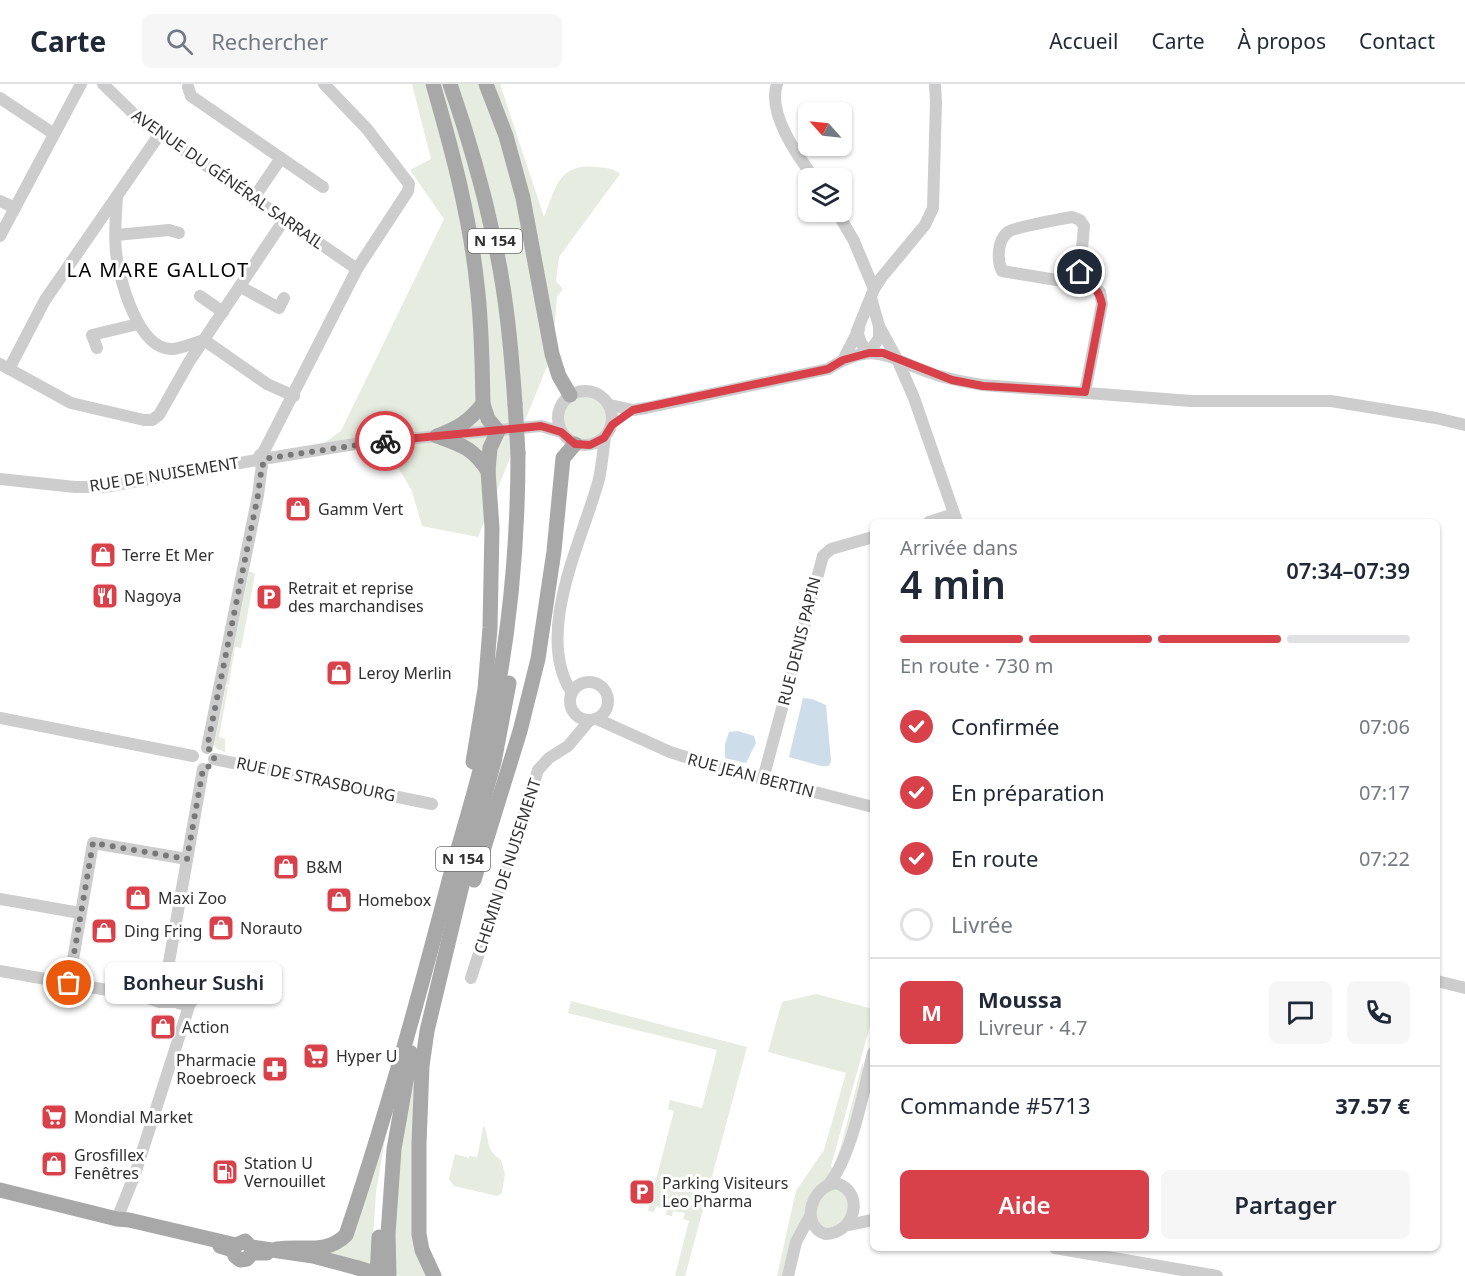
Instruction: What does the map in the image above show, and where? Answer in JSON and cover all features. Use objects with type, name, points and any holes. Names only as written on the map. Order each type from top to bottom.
[{"type":"main road","points":[[433,84],[450,142],[469,231],[477,284],[483,404],[488,419],[498,431],[490,448],[488,471],[492,528],[492,575],[485,689],[470,781],[451,874]]},
{"type":"main road","name":"N 154","points":[[389,1276],[388,1234],[394,1149],[409,1061],[499,718],[517,595],[523,502],[517,404],[494,236],[452,84]]},
{"type":"main road","points":[[486,84],[506,136],[524,198],[552,354],[560,380],[570,395]]},
{"type":"main road","points":[[437,436],[459,428],[471,419],[483,404]]},
{"type":"main road","points":[[437,436],[466,447],[476,454],[488,471]]},
{"type":"main road","points":[[421,1086],[434,1022],[456,937],[520,731],[535,669],[554,551],[563,458],[581,445]]},
{"type":"main road","name":"N 154","points":[[377,1276],[388,1148],[405,1044],[477,784],[500,678],[513,582],[520,452]]},
{"type":"main road","points":[[434,1276],[422,1250],[419,1234],[421,1086],[428,1031],[504,716],[517,624],[517,595]]},
{"type":"main road","points":[[252,1250],[326,1248],[338,1243],[346,1235],[405,1044]]},
{"type":"main road","points":[[0,1190],[234,1247],[245,1241],[252,1250],[384,1276]]},
{"type":"main road","points":[[277,1250],[313,1256],[360,1273]]},
{"type":"street","points":[[0,236],[81,84]]},
{"type":"street","name":"AVENUE DU GÉNÉRAL SARRAIL","points":[[103,84],[141,122],[357,269]]},
{"type":"street","points":[[207,748],[258,495],[263,459],[357,269],[408,191],[409,184],[367,129],[324,84]]},
{"type":"street","points":[[777,84],[774,94],[783,129],[796,155],[806,168]]},
{"type":"street","points":[[843,360],[872,293],[881,278],[925,225],[933,208],[935,84]]},
{"type":"street","points":[[188,87],[191,96],[323,187]]},
{"type":"street","points":[[0,98],[54,134]]},
{"type":"street","points":[[159,135],[45,300],[4,366],[71,403],[152,420],[159,415],[189,362],[284,220]]},
{"type":"street","points":[[253,199],[280,158]]},
{"type":"street","points":[[117,196],[116,252],[124,289],[138,324],[154,344],[172,349],[204,340]]},
{"type":"street","points":[[0,201],[15,208]]},
{"type":"street","points":[[1085,392],[1102,304],[1100,292],[1080,272],[1084,226],[1080,220],[1072,217],[1008,232],[1001,241],[998,265],[1002,272],[1069,282],[1088,282]]},
{"type":"street","points":[[843,222],[854,242],[872,293],[873,309],[879,326],[897,358],[916,404],[955,518]]},
{"type":"street","points":[[116,236],[169,230],[179,233]]},
{"type":"street","points":[[241,287],[279,308],[284,298]]},
{"type":"street","points":[[200,296],[223,312]]},
{"type":"street","points":[[857,331],[864,324],[873,323],[879,326]]},
{"type":"street","points":[[97,348],[92,335],[138,324]]},
{"type":"street","points":[[869,353],[879,338],[879,326]]},
{"type":"street","points":[[857,331],[861,343],[869,353]]},
{"type":"street","points":[[204,340],[267,384],[294,396]]},
{"type":"street","points":[[581,445],[598,443],[605,437],[612,425],[633,410],[828,369],[843,360],[869,353],[883,353],[952,380],[983,386],[1191,401],[1331,401],[1465,425]]},
{"type":"street","points":[[541,426],[558,411],[570,395],[578,391],[596,393],[604,398],[610,405],[612,425]]},
{"type":"street","points":[[610,405],[633,410]]},
{"type":"street","points":[[558,411],[561,432],[601,462]]},
{"type":"street","name":"RUE DE NUISEMENT","points":[[0,479],[75,487],[104,487],[355,444],[541,426],[561,432]]},
{"type":"street","points":[[572,693],[583,683],[593,682],[603,687],[608,697],[608,708],[602,717],[588,719],[574,713],[570,703],[572,693],[557,651],[556,629],[563,596],[598,480],[605,437]]},
{"type":"street","name":"RUE DENIS PAPIN","points":[[764,779],[823,556],[831,549],[870,538]]},
{"type":"street","points":[[561,666],[583,683]]},
{"type":"street","name":"RUE JEAN BERTIN","points":[[608,708],[632,735]]},
{"type":"street","points":[[0,718],[193,756]]},
{"type":"street","name":"RUE JEAN BERTIN","points":[[588,719],[670,752],[870,806]]},
{"type":"street","name":"CHEMIN DE NUISEMENT","points":[[471,978],[538,770],[549,758],[568,746],[588,719]]},
{"type":"street","points":[[183,1006],[172,996],[173,974],[169,962],[203,769],[195,764],[193,756],[197,749],[207,748],[213,753],[214,759]]},
{"type":"street","name":"RUE DE STRASBOURG","points":[[203,769],[212,765],[214,759],[432,804]]},
{"type":"street","points":[[69,983],[93,843],[187,859]]},
{"type":"street","points":[[0,899],[80,913]]},
{"type":"street","points":[[0,971],[141,996],[183,1006]]},
{"type":"street","points":[[117,1219],[135,1173],[183,1006],[197,994],[196,986],[191,980],[141,996]]},
{"type":"street","points":[[1440,982],[1465,988]]},
{"type":"street","points":[[828,1185],[841,1165],[849,1142],[870,1064]]},
{"type":"street","points":[[848,1225],[851,1217],[851,1196],[846,1178],[849,1142]]},
{"type":"street","points":[[788,1276],[798,1238],[810,1216],[816,1195],[821,1189],[828,1185],[838,1184],[870,1212]]},
{"type":"street","points":[[810,1216],[813,1225],[821,1233]]},
{"type":"street","points":[[794,1254],[807,1239],[821,1233],[834,1233],[848,1225],[870,1221]]},
{"type":"street","points":[[1072,1251],[1217,1276]]},
{"type":"shaded area","points":[[412,84],[500,84],[544,217],[560,179],[566,173],[574,169],[598,167],[620,174],[559,257],[556,281],[563,289],[557,297],[552,354],[478,537],[422,526],[412,491],[389,452],[320,446],[341,431],[444,219],[410,170],[431,159]]},
{"type":"shaded area","points":[[584,394],[601,401],[608,418],[601,435],[584,442],[567,435],[560,418],[567,401]]},
{"type":"shaded area","points":[[249,572],[255,574],[241,648],[235,647],[229,684],[226,684]]},
{"type":"shaded area","points":[[226,687],[228,687],[219,737],[225,739],[225,752],[214,745]]},
{"type":"shaded area","points":[[816,994],[869,1008],[870,1026],[831,1166],[834,1173],[784,1276],[777,1276],[796,1191],[824,1150],[846,1073],[768,1052],[782,1002]]},
{"type":"shaded area","points":[[571,1001],[747,1047],[685,1276],[675,1276],[689,1221],[683,1219],[685,1213],[673,1211],[672,1216],[666,1215],[667,1209],[656,1206],[654,1212],[648,1211],[674,1111],[668,1109],[670,1100],[702,1108],[717,1050],[568,1013]]},
{"type":"shaded area","points":[[415,1060],[415,1155],[431,1276],[393,1274],[395,1186]]},
{"type":"shaded area","points":[[863,1061],[863,1073],[845,1148],[834,1165],[841,1146]]},
{"type":"shaded area","points":[[390,1109],[376,1192],[371,1268],[313,1252],[334,1249]]},
{"type":"shaded area","points":[[484,1125],[490,1148],[501,1160],[505,1174],[502,1193],[497,1196],[454,1186],[449,1179],[455,1154],[469,1158],[469,1156],[477,1157]]},
{"type":"shaded area","points":[[837,1187],[850,1200],[845,1222],[824,1230],[816,1219],[820,1194]]},
{"type":"water","points":[[803,698],[826,705],[831,761],[829,766],[789,757]]},
{"type":"water","points":[[738,731],[754,736],[756,743],[746,763],[725,758],[725,744],[729,732]]},
{"type":"way so far","points":[[69,983],[93,843],[187,859],[203,769],[212,765],[214,759],[213,753],[207,748],[262,465],[268,463],[269,458],[385,441]]},
{"type":"place","name":"Gamm Vert","points":[[298,509]]},
{"type":"place","name":"Terre Et Mer","points":[[103,555]]},
{"type":"place","name":"Nagoya","points":[[105,596]]},
{"type":"place","name":"Retrait et reprise des marchandises","points":[[269,597]]},
{"type":"place","name":"Leroy Merlin","points":[[339,673]]},
{"type":"place","name":"B&M","points":[[286,867]]},
{"type":"place","name":"Maxi Zoo","points":[[138,898]]},
{"type":"place","name":"Homebox","points":[[339,900]]},
{"type":"place","name":"Norauto","points":[[221,928]]},
{"type":"place","name":"Ding Fring","points":[[104,931]]},
{"type":"place","name":"Bonheur Sushi","points":[[69,983]]},
{"type":"place","name":"Action","points":[[163,1027]]},
{"type":"place","name":"Hyper U","points":[[316,1056]]},
{"type":"place","name":"Pharmacie Roebroeck","points":[[275,1069]]},
{"type":"place","name":"Mondial Market","points":[[54,1117]]},
{"type":"place","name":"Grosfillex Fenêtres","points":[[54,1164]]},
{"type":"place","name":"Station U Vernouillet","points":[[225,1172]]},
{"type":"place","name":"Parking Visiteurs Leo Pharma","points":[[642,1192]]},
{"type":"district","name":"LA MARE GALLOT","points":[[158,270]]},
{"type":"route","points":[[385,441],[541,426],[561,432],[575,444],[590,445],[598,443],[609,432],[612,425],[633,410],[828,369],[843,360],[869,353],[883,353],[952,380],[983,386],[1085,392],[1102,304],[1100,292],[1080,272]]}]
